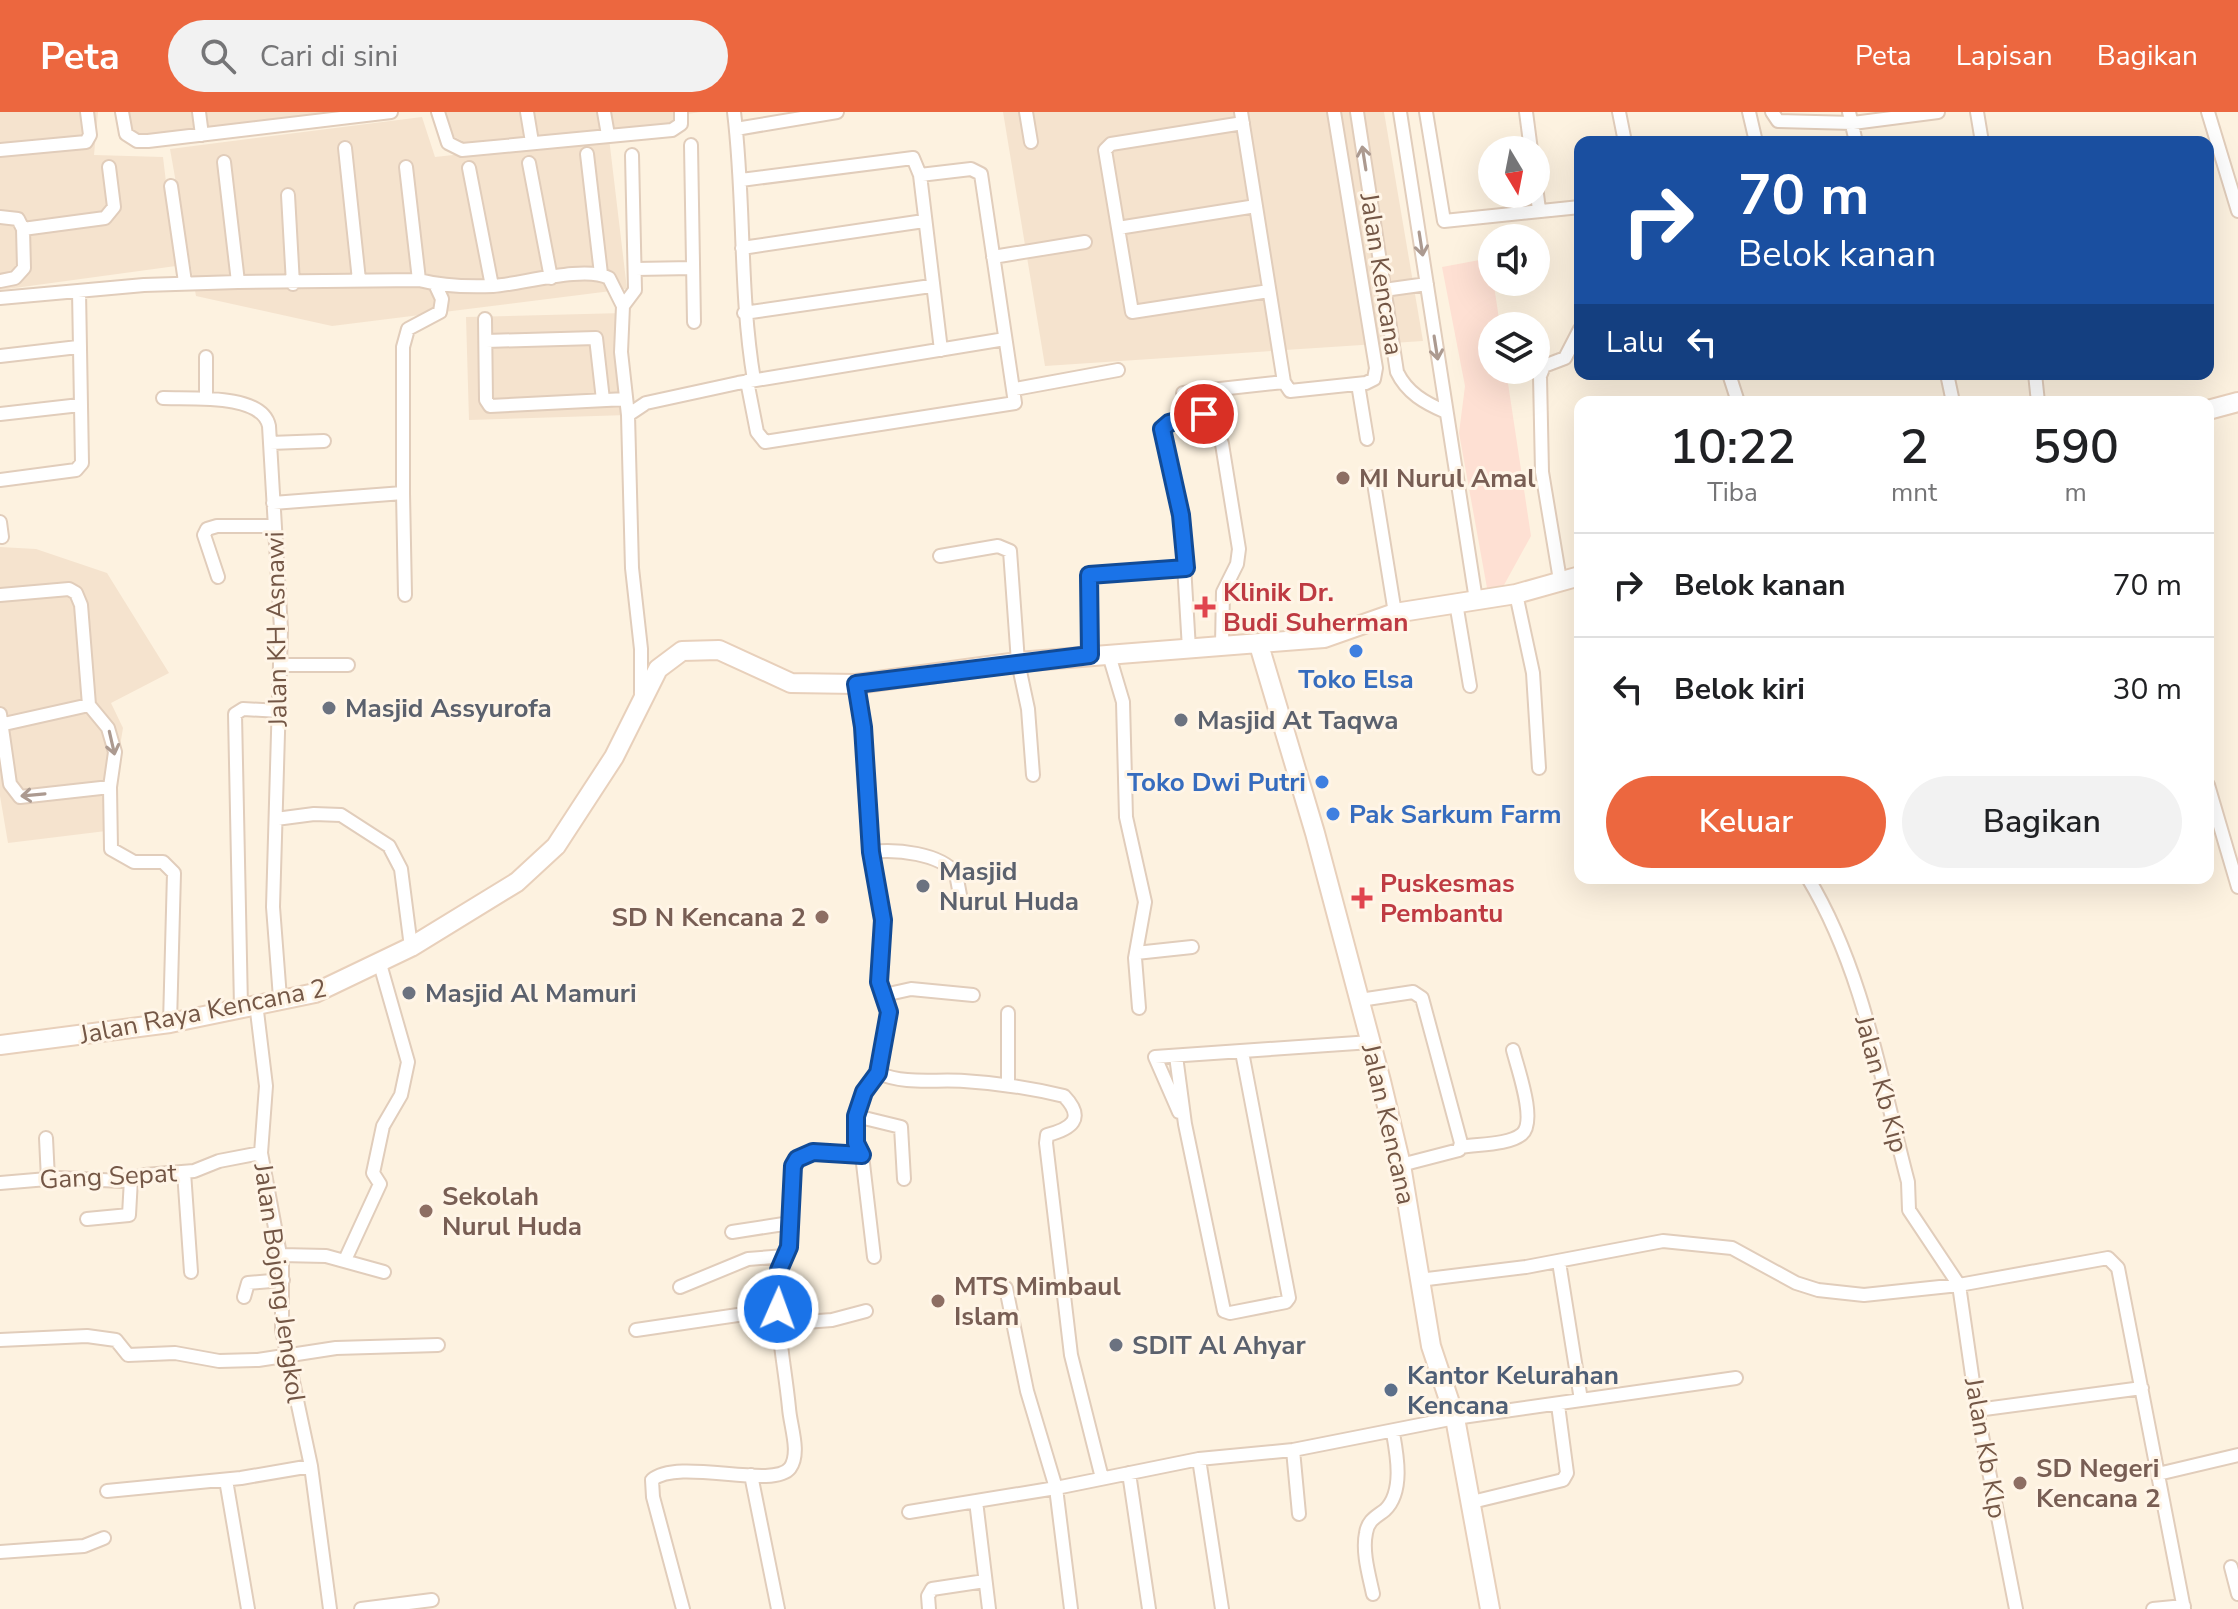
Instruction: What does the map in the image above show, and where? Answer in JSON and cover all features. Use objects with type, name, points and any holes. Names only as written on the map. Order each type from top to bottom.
[{"type":"street","points":[[0,150],[86,142],[90,135],[87,112]]},
{"type":"street","points":[[122,112],[126,134],[137,141],[202,135],[274,118],[391,112]]},
{"type":"street","points":[[199,112],[202,135]]},
{"type":"street","points":[[438,112],[448,143],[455,148],[678,129],[681,112]]},
{"type":"street","points":[[527,112],[532,142]]},
{"type":"street","points":[[604,112],[608,135]]},
{"type":"street","points":[[734,112],[741,180],[744,313],[750,380],[757,432],[765,442],[1006,407],[1015,403],[981,174],[971,169],[920,175]]},
{"type":"street","points":[[736,129],[781,116],[837,112]]},
{"type":"street","points":[[1026,112],[1031,142]]},
{"type":"street","points":[[1269,291],[1132,312],[1106,146],[1242,117],[1284,382],[1290,391],[1358,384],[1374,379],[1376,368],[1334,112]]},
{"type":"street","name":"Jalan Kencana","points":[[1357,112],[1397,372],[1401,382],[1419,398],[1446,412]]},
{"type":"street","name":"Jalan Kencana","points":[[1400,112],[1476,600]]},
{"type":"street","points":[[1426,112],[1444,221],[1574,207]]},
{"type":"street","points":[[1526,112],[1529,136]]},
{"type":"street","points":[[1619,112],[1624,136]]},
{"type":"street","points":[[1749,112],[1755,136]]},
{"type":"street","points":[[1772,112],[1778,121],[1938,112]]},
{"type":"street","points":[[1977,112],[1981,136]]},
{"type":"street","points":[[2208,112],[2238,211]]},
{"type":"street","points":[[691,145],[694,322]]},
{"type":"street","points":[[345,148],[359,280]]},
{"type":"street","points":[[587,154],[601,274]]},
{"type":"street","points":[[623,306],[635,290],[632,155]]},
{"type":"street","points":[[741,180],[908,157],[916,162],[941,350]]},
{"type":"street","points":[[224,162],[238,282]]},
{"type":"street","points":[[529,163],[551,278]]},
{"type":"street","points":[[23,229],[110,215],[114,207],[109,167]]},
{"type":"street","points":[[406,167],[419,280]]},
{"type":"street","points":[[469,168],[492,286]]},
{"type":"street","points":[[171,186],[185,282]]},
{"type":"street","points":[[288,195],[293,284]]},
{"type":"street","points":[[1118,228],[1256,206]]},
{"type":"street","points":[[0,217],[18,219],[23,229],[24,268],[15,278],[0,281]]},
{"type":"street","points":[[742,248],[924,221]]},
{"type":"street","points":[[993,257],[1085,242]]},
{"type":"street","points":[[635,269],[693,268]]},
{"type":"street","points":[[0,298],[185,282],[293,284],[419,280],[435,284],[492,286],[601,274],[615,285],[623,306],[621,352],[628,415],[632,568],[641,649],[641,699]]},
{"type":"street","points":[[405,595],[403,347],[408,329],[440,312],[442,299],[435,284]]},
{"type":"street","points":[[1384,290],[1427,284]]},
{"type":"street","points":[[744,313],[931,286]]},
{"type":"street","points":[[0,480],[76,470],[82,463],[79,291]]},
{"type":"street","points":[[485,319],[486,400],[490,406],[626,399]]},
{"type":"street","points":[[486,341],[596,338],[603,400]]},
{"type":"street","points":[[628,415],[646,403],[750,380],[1005,339]]},
{"type":"street","points":[[1560,580],[1542,472],[1540,376],[1544,366],[1565,358],[1574,341]]},
{"type":"street","points":[[0,356],[78,347]]},
{"type":"street","points":[[206,357],[206,399]]},
{"type":"street","points":[[1015,389],[1118,370]]},
{"type":"street","points":[[1183,393],[1284,382]]},
{"type":"street","points":[[1358,384],[1367,439]]},
{"type":"street","name":"Jalan KH Asnawi","points":[[163,398],[236,402],[266,415],[282,665],[273,907],[280,998]]},
{"type":"street","points":[[2214,408],[2238,402]]},
{"type":"street","points":[[0,414],[80,405]]},
{"type":"street","points":[[1189,649],[1181,515],[1162,429],[1169,423],[1204,414],[1212,416],[1222,444],[1239,549],[1237,564],[1223,592],[1222,644]]},
{"type":"street","points":[[270,443],[324,441]]},
{"type":"street","points":[[1373,477],[1395,613]]},
{"type":"street","points":[[273,503],[403,493]]},
{"type":"street","points":[[0,522],[2,537]]},
{"type":"street","points":[[218,577],[204,535],[207,529],[217,526],[275,526]]},
{"type":"street","points":[[940,556],[998,546],[1010,551],[1018,662],[1028,709],[1033,775]]},
{"type":"street","points":[[1090,655],[1089,575],[1186,568]]},
{"type":"street","name":"Jalan Raya Kencana 2","points":[[0,1045],[170,1023],[315,993],[411,947],[517,882],[539,864],[579,815],[614,757],[641,699],[665,661],[682,651],[707,648],[735,655],[791,683],[856,684],[1018,662],[1324,638],[1395,613],[1516,594],[1574,577]]},
{"type":"street","points":[[0,595],[69,589],[76,593],[81,605],[89,705],[108,728],[115,752],[110,787],[111,849],[134,862],[163,862],[174,873],[170,1023]]},
{"type":"street","points":[[1516,594],[1533,673],[1539,768]]},
{"type":"street","points":[[1456,603],[1470,686]]},
{"type":"street","name":"Jalan Kencana","points":[[1259,645],[1360,1000],[1401,1165],[1431,1346],[1455,1418],[1490,1609]]},
{"type":"street","points":[[1109,655],[1123,702],[1126,817],[1145,902],[1136,953],[1139,1008]]},
{"type":"street","points":[[282,665],[348,665]]},
{"type":"street","points":[[856,684],[863,727],[871,852],[883,920],[879,972],[888,1021],[878,1073],[864,1092],[856,1116],[856,1143],[862,1155],[874,1257]]},
{"type":"street","points":[[89,705],[1,721],[10,784],[20,797],[110,787]]},
{"type":"street","name":"Jalan Bojong Jengkol","points":[[280,711],[243,709],[235,714],[248,1005],[266,1086],[261,1153],[281,1255],[285,1355],[311,1466],[330,1609]]},
{"type":"street","points":[[2214,805],[2238,887]]},
{"type":"street","points":[[276,819],[314,814],[341,815],[389,846],[401,869],[411,947]]},
{"type":"street","points":[[871,852],[904,851],[946,865],[956,874],[960,895]]},
{"type":"street","name":"Jalan Kb Kip","points":[[1812,884],[1830,914],[1847,956],[1908,1182],[1909,1210],[1959,1285]]},
{"type":"street","points":[[1136,953],[1192,947]]},
{"type":"street","points":[[345,1260],[380,1184],[373,1173],[383,1126],[401,1095],[408,1062],[380,964]]},
{"type":"street","points":[[884,995],[911,989],[973,995]]},
{"type":"street","points":[[1360,1000],[1413,992],[1422,998],[1461,1147]]},
{"type":"street","points":[[1008,1013],[1008,1085]]},
{"type":"street","points":[[1185,1124],[1155,1057],[1371,1042]]},
{"type":"street","points":[[1401,1165],[1461,1147],[1508,1140],[1522,1134],[1527,1126],[1528,1111],[1513,1050]]},
{"type":"street","points":[[1176,1056],[1185,1124],[1224,1311],[1286,1302],[1289,1298],[1242,1052]]},
{"type":"street","points":[[878,1073],[898,1082],[937,1079],[1008,1085],[1064,1096],[1073,1111],[1071,1128],[1047,1135],[1046,1143],[1071,1355],[1102,1478]]},
{"type":"street","points":[[856,1116],[901,1127],[904,1179]]},
{"type":"street","points":[[46,1138],[48,1179]]},
{"type":"street","points":[[683,1609],[653,1497],[652,1480],[662,1474],[684,1471],[751,1475],[784,1473],[791,1467],[795,1454],[778,1309],[779,1270],[785,1256],[790,1223],[791,1176],[797,1159],[813,1152],[862,1155]]},
{"type":"street","name":"Gang Sepat","points":[[0,1183],[48,1179],[131,1179],[184,1172],[261,1153]]},
{"type":"street","points":[[184,1172],[191,1272]]},
{"type":"street","points":[[87,1219],[129,1215],[131,1179]]},
{"type":"street","points":[[732,1232],[790,1223]]},
{"type":"street","points":[[1419,1280],[1559,1262],[1663,1241],[1689,1241],[1732,1248],[1796,1283],[1842,1294],[1885,1294],[1959,1285],[2098,1258],[2112,1260],[2118,1268],[2184,1607],[2153,1609]]},
{"type":"street","points":[[281,1255],[306,1254],[345,1260],[384,1272]]},
{"type":"street","points":[[680,1287],[748,1259],[785,1256]]},
{"type":"street","points":[[1559,1262],[1581,1400]]},
{"type":"street","points":[[244,1297],[248,1283],[283,1280]]},
{"type":"street","name":"Jalan Kb Klp","points":[[1959,1285],[1977,1410],[2016,1609]]},
{"type":"street","points":[[1006,1288],[1027,1391],[1056,1488],[1071,1609]]},
{"type":"street","points":[[636,1330],[778,1309]]},
{"type":"street","points":[[778,1324],[832,1320],[866,1311]]},
{"type":"street","points":[[0,1340],[113,1339],[128,1355],[175,1353],[219,1361],[258,1360],[336,1348],[438,1345]]},
{"type":"street","points":[[909,1512],[1056,1488],[1199,1459],[1293,1450],[1393,1433],[1455,1418],[1736,1378]]},
{"type":"street","points":[[1977,1410],[2142,1388]]},
{"type":"street","points":[[1472,1502],[1563,1480],[1567,1473],[1558,1405]]},
{"type":"street","points":[[1373,1594],[1365,1535],[1370,1522],[1386,1509],[1394,1494],[1398,1459],[1393,1433]]},
{"type":"street","points":[[1293,1450],[1299,1514]]},
{"type":"street","points":[[2158,1474],[2238,1455]]},
{"type":"street","points":[[1199,1459],[1222,1609]]},
{"type":"street","points":[[107,1491],[226,1480],[311,1466]]},
{"type":"street","points":[[1129,1473],[1149,1609]]},
{"type":"street","points":[[751,1475],[778,1609]]},
{"type":"street","points":[[226,1480],[248,1609]]},
{"type":"street","points":[[976,1501],[989,1609]]},
{"type":"street","points":[[0,1552],[84,1546],[104,1538]]},
{"type":"street","points":[[2231,1567],[2238,1594]]},
{"type":"street","points":[[929,1609],[928,1596],[932,1589],[985,1581]]},
{"type":"street","points":[[361,1609],[432,1600]]},
{"type":"shaded area","points":[[0,112],[98,112],[94,155],[163,157],[176,266],[0,290]]},
{"type":"shaded area","points":[[129,112],[348,112],[154,135],[131,133]]},
{"type":"shaded area","points":[[446,112],[701,112],[687,114],[671,123],[642,128],[466,143],[453,136]]},
{"type":"shaded area","points":[[1003,112],[1384,112],[1423,341],[1045,366]]},
{"type":"shaded area","points":[[422,117],[435,157],[609,138],[627,289],[332,326],[196,296],[170,149]]},
{"type":"shaded area","points":[[1478,260],[1478,296],[1496,296],[1498,312],[1478,312],[1478,384],[1508,384],[1531,536],[1504,585],[1487,588],[1459,433],[1465,386],[1442,267]]},
{"type":"shaded area","points":[[623,313],[628,415],[469,420],[466,317]]},
{"type":"shaded area","points":[[0,547],[36,549],[107,573],[169,673],[111,703],[123,728],[106,831],[8,843],[0,796]]},
{"type":"place","name":"MI Nurul Amal","points":[[1343,478]]},
{"type":"place","name":"Klinik Dr. Budi Suherman","points":[[1205,607]]},
{"type":"place","name":"Toko Elsa","points":[[1356,651]]},
{"type":"place","name":"Masjid Assyurofa","points":[[329,708]]},
{"type":"place","name":"Masjid At Taqwa","points":[[1181,720]]},
{"type":"place","name":"Toko Dwi Putri","points":[[1322,782]]},
{"type":"place","name":"Pak Sarkum Farm","points":[[1333,814]]},
{"type":"place","name":"Masjid Nurul Huda","points":[[923,886]]},
{"type":"place","name":"Puskesmas Pembantu","points":[[1362,898]]},
{"type":"place","name":"SD N Kencana 2","points":[[822,917]]},
{"type":"place","name":"Masjid Al Mamuri","points":[[409,993]]},
{"type":"place","name":"Sekolah Nurul Huda","points":[[426,1211]]},
{"type":"place","name":"MTS Mimbaul Islam","points":[[938,1301]]},
{"type":"place","name":"SDIT Al Ahyar","points":[[1116,1345]]},
{"type":"place","name":"Kantor Kelurahan Kencana","points":[[1391,1390]]},
{"type":"place","name":"SD Negeri Kencana 2","points":[[2020,1483]]},
{"type":"route","points":[[778,1309],[779,1270],[789,1247],[793,1166],[797,1159],[813,1152],[862,1155],[856,1143],[857,1110],[864,1092],[878,1073],[888,1021],[887,1003],[879,982],[883,920],[871,852],[863,727],[856,684],[1090,655],[1089,575],[1186,568],[1181,515],[1162,429],[1169,423],[1204,414]]}]
